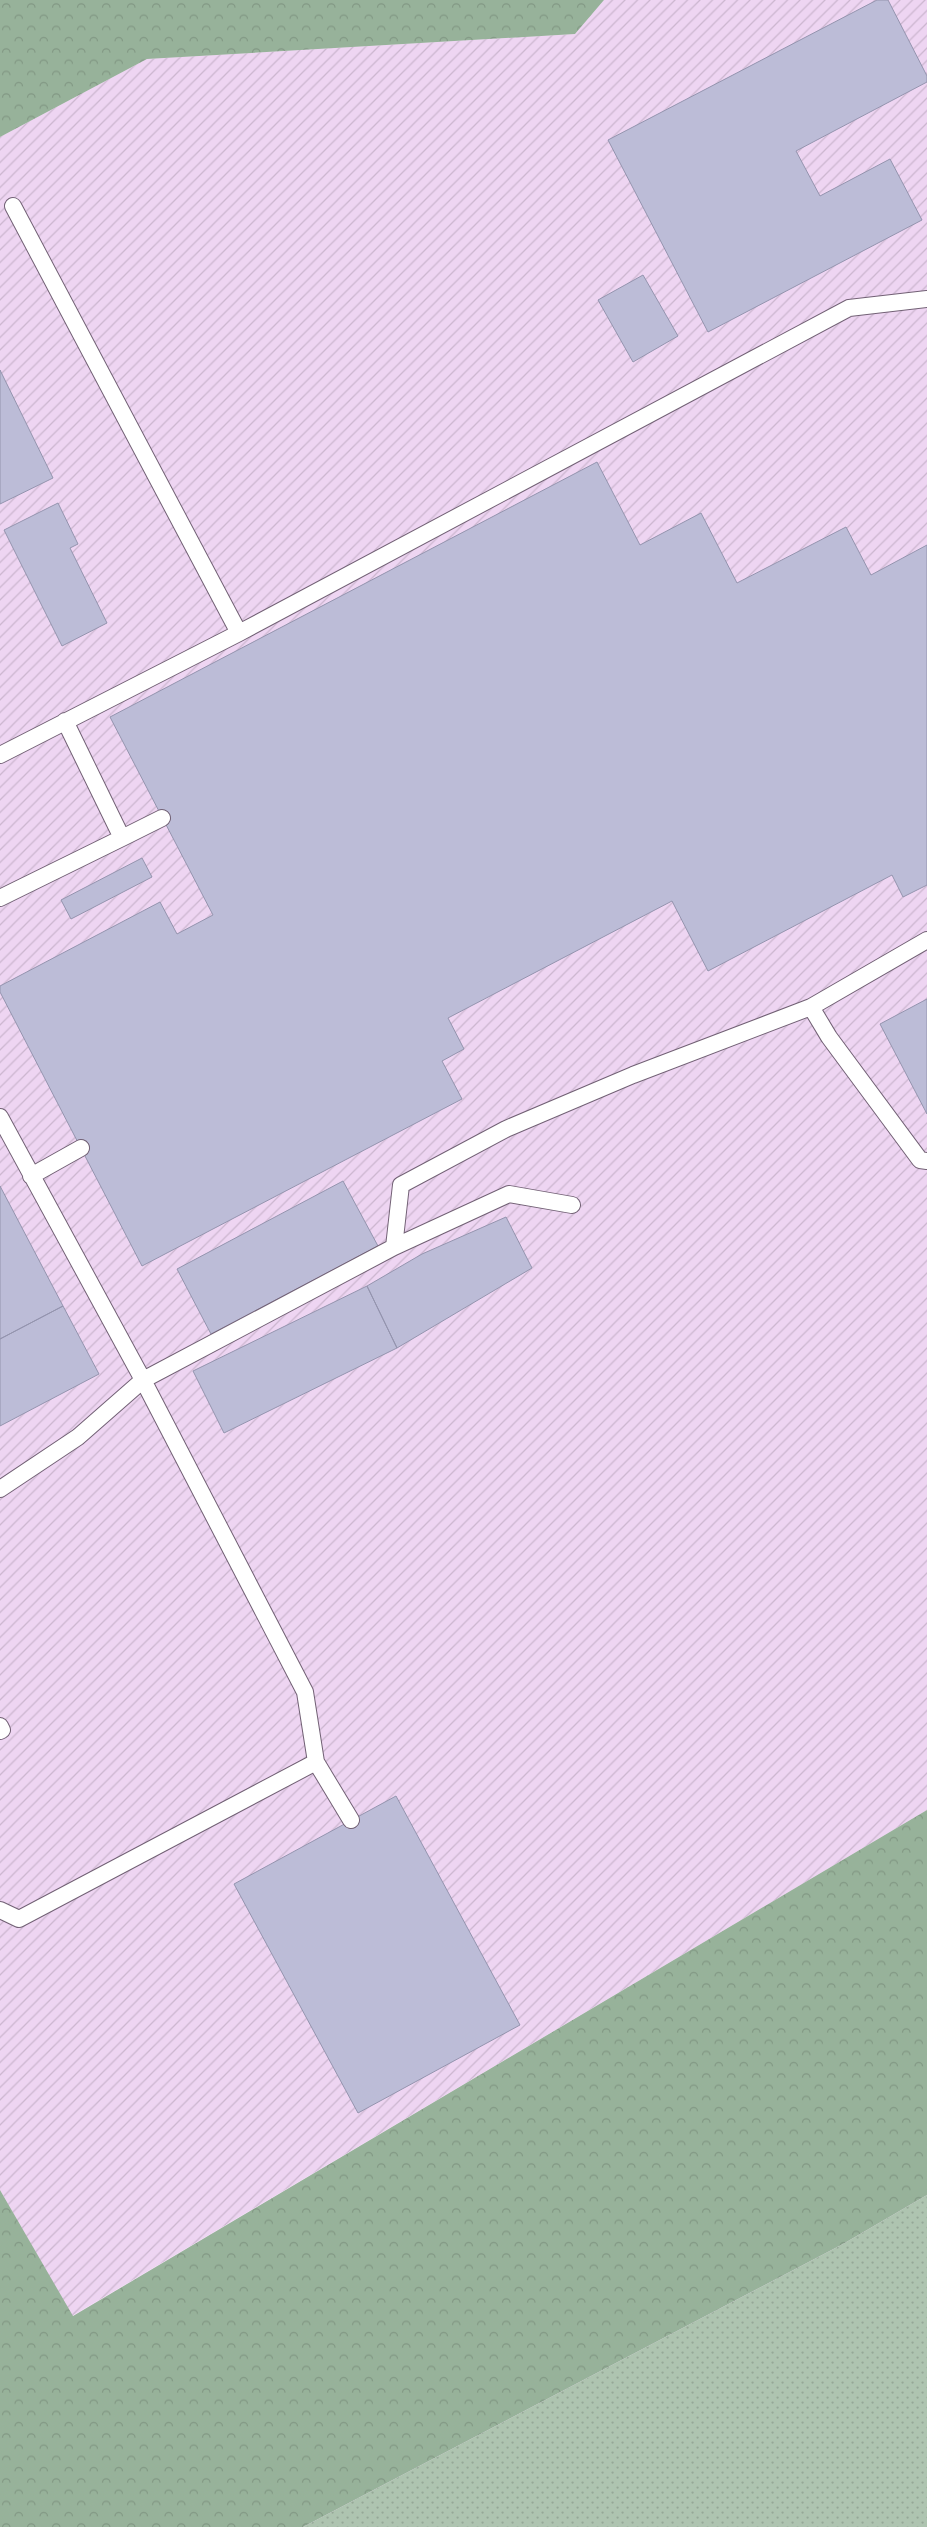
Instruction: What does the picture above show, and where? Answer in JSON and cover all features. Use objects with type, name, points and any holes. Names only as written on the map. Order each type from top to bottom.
[{"type":"lane","points":[[13,206],[238,633]]},
{"type":"lane","points":[[0,755],[238,633],[850,308],[927,299]]},
{"type":"lane","points":[[65,721],[122,838]]},
{"type":"lane","points":[[0,898],[162,818]]},
{"type":"lane","points":[[394,1247],[401,1185],[506,1129],[633,1075],[811,1008],[927,940]]},
{"type":"lane","points":[[811,1008],[829,1037],[920,1160],[927,1161]]},
{"type":"lane","points":[[0,1118],[142,1380],[305,1692],[316,1762],[351,1820]]},
{"type":"lane","points":[[32,1176],[81,1148]]},
{"type":"lane","points":[[0,1489],[78,1437],[142,1380],[394,1247],[509,1194],[572,1205]]},
{"type":"lane","points":[[0,1726],[2,1730],[0,1731]]},
{"type":"lane","points":[[0,1910],[19,1919],[316,1762]]},
{"type":"shaded area","points":[[604,0],[927,0],[927,1810],[72,2316],[0,2190],[0,137],[147,59],[575,34]]},
{"type":"green space","points":[[0,0],[604,0],[575,34],[147,59],[0,137]]},
{"type":"green space","points":[[927,1810],[927,2195],[843,2244],[303,2527],[0,2527],[0,2190],[73,2316]]},
{"type":"green space","points":[[927,2195],[927,2527],[303,2527],[843,2244]]},
{"type":"building","points":[[877,0],[888,0],[927,76],[927,82],[796,151],[820,196],[890,159],[922,220],[708,332],[608,140]]},
{"type":"building","points":[[643,275],[678,336],[633,362],[598,300]]},
{"type":"building","points":[[0,370],[53,478],[0,504]]},
{"type":"building","points":[[597,462],[640,545],[701,513],[737,583],[846,527],[871,575],[927,545],[927,885],[903,897],[892,875],[708,971],[672,901],[448,1018],[464,1049],[442,1061],[462,1099],[142,1266],[0,992],[0,986],[160,902],[177,934],[213,915],[110,717]]},
{"type":"building","points":[[58,503],[78,544],[70,548],[107,623],[62,646],[4,530]]},
{"type":"building","points":[[142,858],[152,877],[71,919],[61,900]]},
{"type":"building","points":[[927,999],[927,1114],[880,1024]]},
{"type":"building","points":[[343,1181],[378,1246],[211,1334],[177,1269]]},
{"type":"building","points":[[0,1186],[63,1306],[0,1339]]},
{"type":"building","points":[[506,1217],[532,1268],[397,1348],[367,1286],[422,1254]]},
{"type":"building","points":[[367,1286],[397,1348],[224,1433],[193,1371]]},
{"type":"building","points":[[63,1306],[99,1374],[0,1426],[0,1339]]},
{"type":"building","points":[[396,1796],[520,2025],[358,2113],[234,1884]]}]
